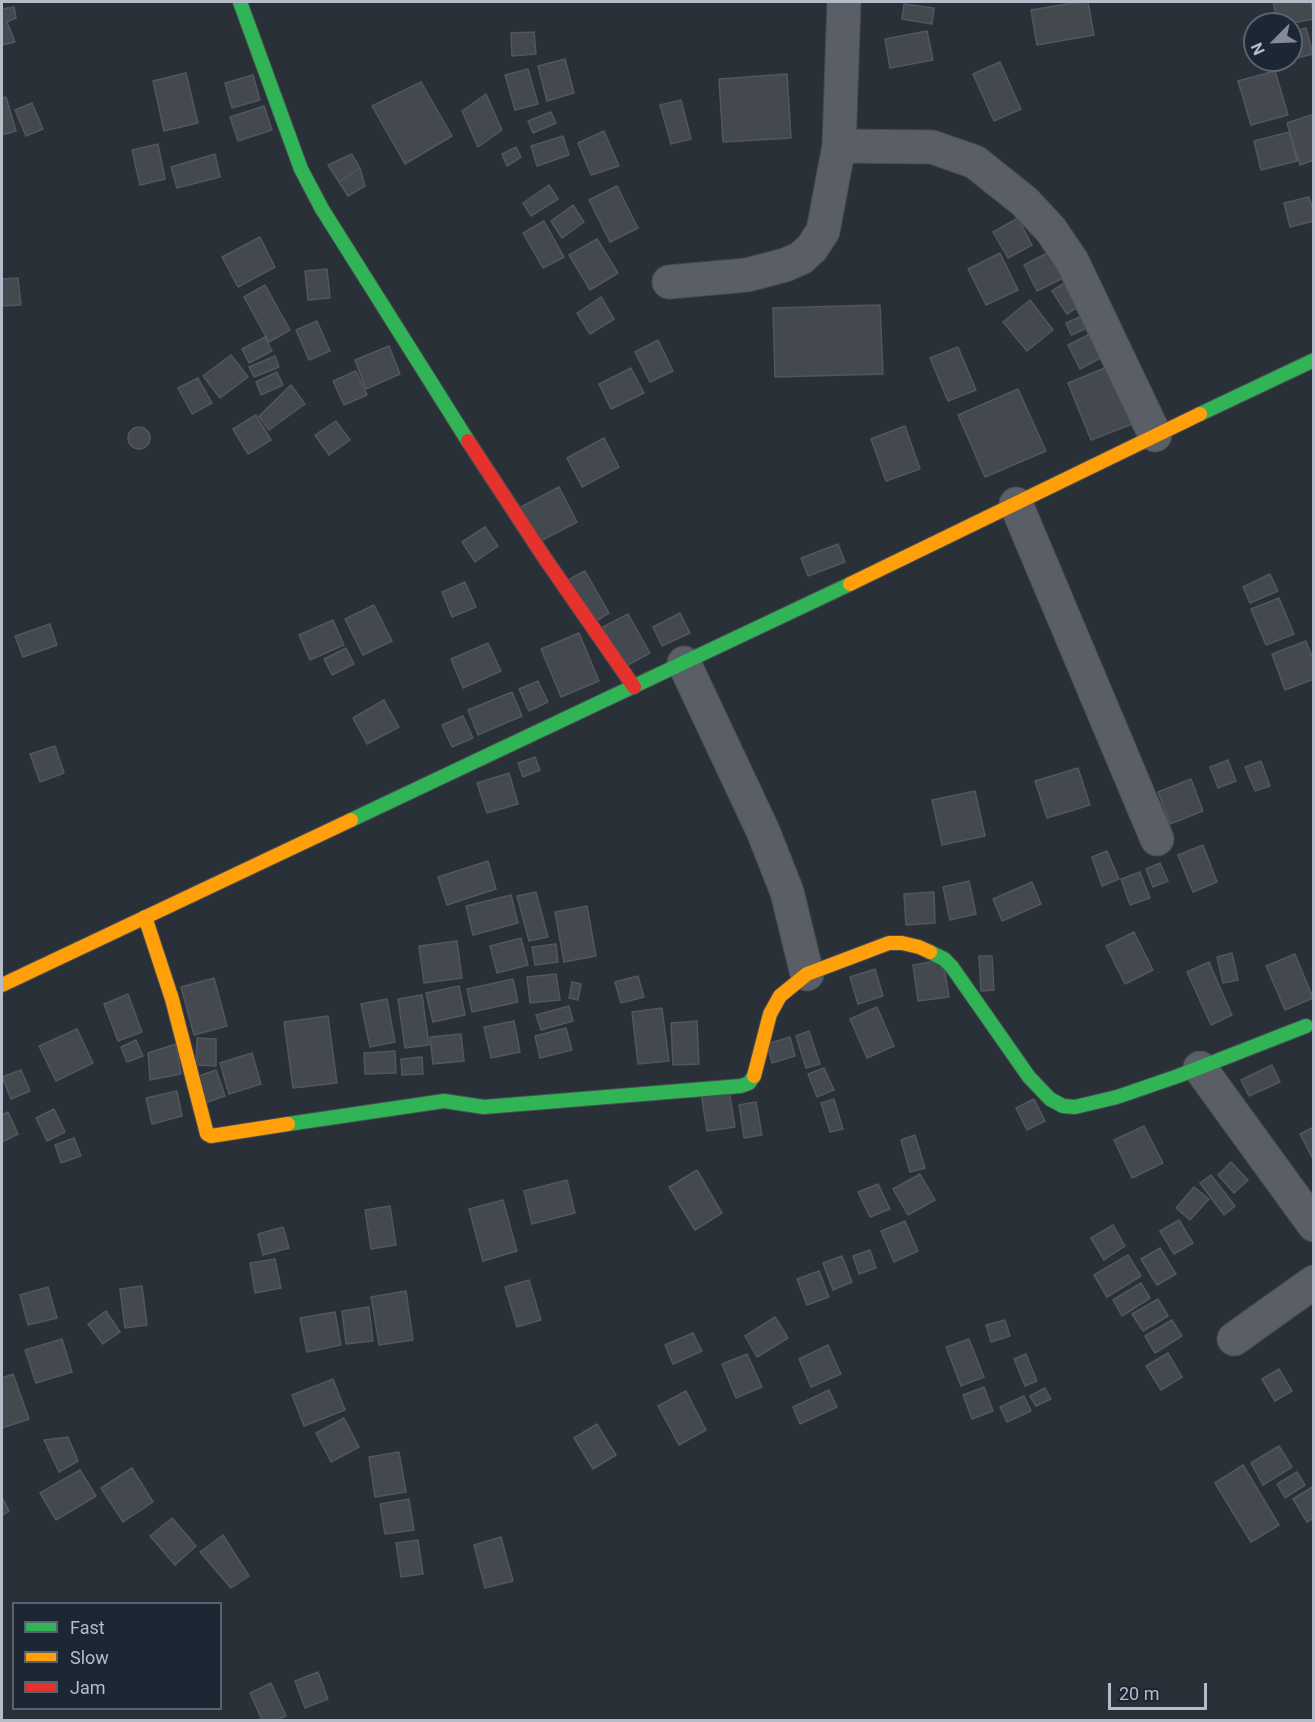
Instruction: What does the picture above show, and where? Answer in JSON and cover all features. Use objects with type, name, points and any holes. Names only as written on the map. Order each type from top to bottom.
[{"type":"street","points":[[240,2],[301,169],[322,209],[453,419],[544,557],[634,687]]},
{"type":"street","points":[[669,282],[747,275],[785,265],[801,258],[812,248],[823,231],[839,146],[844,2]]},
{"type":"street","points":[[839,146],[933,147],[975,162],[1025,202],[1052,230],[1071,261],[1155,435]]},
{"type":"street","points":[[2,985],[634,687],[1314,360]]},
{"type":"street","points":[[1016,504],[1157,839]]},
{"type":"street","points":[[684,663],[775,861],[787,892],[807,974]]},
{"type":"street","points":[[145,917],[172,999],[205,1129],[211,1136],[424,1102],[444,1101],[484,1107],[741,1086],[749,1083],[754,1077],[771,1014],[780,996],[807,974],[889,943],[919,947],[944,958],[1029,1077],[1050,1099],[1063,1106],[1075,1107],[1117,1097],[1200,1068],[1305,1026]]},
{"type":"street","points":[[1200,1068],[1314,1225]]},
{"type":"street","points":[[1234,1339],[1314,1282]]},
{"type":"building","points":[[1088,2],[1094,35],[1037,45],[1031,10]]},
{"type":"building","points":[[1273,2],[1311,2],[1314,19],[1303,21],[1303,12],[1275,12]]},
{"type":"building","points":[[904,4],[934,8],[932,24],[902,19]]},
{"type":"building","points":[[14,7],[16,18],[7,22],[15,42],[2,45],[2,9]]},
{"type":"building","points":[[1306,28],[1313,54],[1303,57],[1303,29]]},
{"type":"building","points":[[927,31],[933,60],[890,68],[885,39]]},
{"type":"building","points":[[534,32],[536,54],[512,56],[511,33]]},
{"type":"building","points":[[565,59],[574,93],[547,101],[538,66]]},
{"type":"building","points":[[1000,62],[1021,109],[994,121],[973,74]]},
{"type":"building","points":[[528,69],[538,104],[515,110],[505,75]]},
{"type":"building","points":[[1275,72],[1288,115],[1251,125],[1238,81]]},
{"type":"building","points":[[186,73],[198,123],[164,131],[153,81]]},
{"type":"building","points":[[787,74],[791,138],[723,142],[719,79]]},
{"type":"building","points":[[253,75],[260,100],[232,108],[225,83]]},
{"type":"building","points":[[421,82],[452,136],[405,164],[372,106]]},
{"type":"building","points":[[486,94],[502,130],[478,147],[462,111]]},
{"type":"building","points":[[6,97],[16,131],[2,135],[2,98]]},
{"type":"building","points":[[681,100],[691,139],[671,144],[660,105]]},
{"type":"building","points":[[32,103],[43,129],[26,136],[15,110]]},
{"type":"building","points":[[264,106],[272,130],[238,141],[230,117]]},
{"type":"building","points":[[551,112],[556,123],[533,133],[528,121]]},
{"type":"building","points":[[1314,114],[1314,160],[1300,165],[1287,123]]},
{"type":"building","points":[[604,131],[619,166],[591,175],[578,143]]},
{"type":"building","points":[[1289,132],[1297,161],[1261,170],[1254,141]]},
{"type":"building","points":[[563,136],[569,155],[537,166],[531,146]]},
{"type":"building","points":[[158,144],[165,179],[140,185],[132,150]]},
{"type":"building","points":[[516,147],[521,157],[507,166],[502,154]]},
{"type":"building","points":[[215,154],[220,177],[177,188],[171,167]]},
{"type":"building","points":[[352,154],[360,168],[339,182],[328,165]]},
{"type":"building","points":[[360,168],[365,186],[348,196],[339,182]]},
{"type":"building","points":[[549,185],[558,199],[531,216],[523,203]]},
{"type":"building","points":[[617,186],[638,228],[610,242],[589,200]]},
{"type":"building","points":[[1309,197],[1314,221],[1290,227],[1284,203]]},
{"type":"building","points":[[573,205],[584,222],[562,238],[551,221]]},
{"type":"building","points":[[1018,218],[1032,245],[1008,258],[993,232]]},
{"type":"building","points":[[544,221],[564,257],[543,268],[523,233]]},
{"type":"building","points":[[260,237],[275,267],[238,287],[222,257]]},
{"type":"building","points":[[597,239],[618,273],[590,290],[569,255]]},
{"type":"building","points":[[1057,248],[1071,274],[1037,291],[1024,265]]},
{"type":"building","points":[[1000,253],[1018,290],[986,305],[968,269]]},
{"type":"building","points":[[327,269],[330,298],[308,300],[305,271]]},
{"type":"building","points":[[18,278],[21,305],[2,306],[2,279]]},
{"type":"building","points":[[1072,278],[1087,301],[1067,314],[1052,291]]},
{"type":"building","points":[[265,285],[290,330],[269,342],[244,297]]},
{"type":"building","points":[[601,297],[614,319],[590,334],[577,313]]},
{"type":"building","points":[[1030,300],[1053,330],[1027,351],[1003,322]]},
{"type":"building","points":[[880,305],[883,374],[775,377],[773,308]]},
{"type":"building","points":[[1089,313],[1095,325],[1071,335],[1066,323]]},
{"type":"building","points":[[317,321],[330,351],[309,360],[296,330]]},
{"type":"building","points":[[1096,331],[1108,354],[1080,369],[1068,345]]},
{"type":"building","points":[[265,337],[272,351],[249,363],[242,349]]},
{"type":"building","points":[[658,340],[673,371],[650,382],[635,352]]},
{"type":"building","points":[[389,346],[400,374],[366,389],[355,360]]},
{"type":"building","points":[[958,347],[976,390],[948,401],[930,358]]},
{"type":"building","points":[[231,355],[248,377],[220,398],[203,376]]},
{"type":"building","points":[[275,356],[279,367],[254,377],[249,367]]},
{"type":"building","points":[[1112,365],[1135,423],[1091,440],[1068,383]]},
{"type":"building","points":[[631,368],[644,393],[611,409],[599,384]]},
{"type":"building","points":[[356,371],[367,395],[344,405],[333,381]]},
{"type":"building","points":[[277,372],[283,385],[261,395],[256,382]]},
{"type":"building","points":[[198,378],[212,403],[192,414],[178,388]]},
{"type":"building","points":[[291,385],[305,404],[269,430],[259,416]]},
{"type":"building","points":[[1018,389],[1046,451],[985,477],[958,415]]},
{"type":"building","points":[[256,415],[271,440],[248,454],[233,429]]},
{"type":"building","points":[[336,421],[350,440],[329,455],[315,435]]},
{"type":"building","points":[[905,426],[920,469],[886,481],[871,439]]},
{"type":"building","points":[[139,427],[147,430],[150,438],[147,446],[139,449],[131,446],[128,438],[131,430]]},
{"type":"building","points":[[604,438],[619,467],[582,487],[567,458]]},
{"type":"building","points":[[559,487],[577,522],[537,543],[519,508]]},
{"type":"building","points":[[485,527],[498,546],[475,562],[462,542]]},
{"type":"building","points":[[838,544],[845,562],[808,576],[801,558]]},
{"type":"building","points":[[585,571],[609,613],[593,623],[568,580]]},
{"type":"building","points":[[1270,574],[1278,591],[1250,603],[1243,587]]},
{"type":"building","points":[[465,582],[476,607],[452,617],[442,592]]},
{"type":"building","points":[[1279,598],[1294,634],[1266,645],[1251,609]]},
{"type":"building","points":[[374,605],[392,641],[363,655],[345,619]]},
{"type":"building","points":[[680,613],[690,633],[662,646],[653,627]]},
{"type":"building","points":[[628,614],[650,653],[624,667],[603,627]]},
{"type":"building","points":[[333,620],[344,645],[310,660],[299,635]]},
{"type":"building","points":[[50,624],[57,645],[23,657],[15,636]]},
{"type":"building","points":[[579,633],[599,681],[561,697],[541,649]]},
{"type":"building","points":[[1306,641],[1314,662],[1314,679],[1285,690],[1272,654]]},
{"type":"building","points":[[488,643],[501,671],[463,688],[451,659]]},
{"type":"building","points":[[346,648],[354,664],[332,675],[324,659]]},
{"type":"building","points":[[538,681],[548,702],[529,711],[519,689]]},
{"type":"building","points":[[512,692],[522,716],[478,735],[468,710]]},
{"type":"building","points":[[384,700],[399,727],[367,744],[353,718]]},
{"type":"building","points":[[463,716],[473,738],[452,747],[442,725]]},
{"type":"building","points":[[55,746],[64,773],[40,782],[30,754]]},
{"type":"building","points":[[535,757],[540,770],[523,777],[518,763]]},
{"type":"building","points":[[1228,760],[1236,781],[1218,788],[1210,767]]},
{"type":"building","points":[[1261,761],[1270,786],[1255,791],[1245,767]]},
{"type":"building","points":[[1078,768],[1090,805],[1047,818],[1035,781]]},
{"type":"building","points":[[509,773],[518,804],[487,813],[477,783]]},
{"type":"building","points":[[1191,779],[1203,811],[1170,824],[1158,792]]},
{"type":"building","points":[[975,791],[985,836],[942,845],[932,800]]},
{"type":"building","points":[[1203,845],[1217,882],[1193,892],[1178,855]]},
{"type":"building","points":[[1107,851],[1119,879],[1102,886],[1092,857]]},
{"type":"building","points":[[488,861],[496,889],[447,905],[438,877]]},
{"type":"building","points":[[1160,863],[1168,881],[1153,887],[1146,869]]},
{"type":"building","points":[[1140,872],[1150,898],[1130,905],[1121,879]]},
{"type":"building","points":[[969,881],[976,914],[950,920],[943,887]]},
{"type":"building","points":[[1032,882],[1041,904],[1002,921],[993,899]]},
{"type":"building","points":[[536,892],[548,937],[529,941],[517,896]]},
{"type":"building","points":[[934,892],[935,923],[906,925],[904,894]]},
{"type":"building","points":[[511,895],[518,923],[473,935],[466,906]]},
{"type":"building","points":[[587,906],[596,956],[564,962],[555,912]]},
{"type":"building","points":[[1134,932],[1153,970],[1125,984],[1106,946]]},
{"type":"building","points":[[521,938],[528,965],[497,973],[490,946]]},
{"type":"building","points":[[457,941],[462,978],[424,983],[419,946]]},
{"type":"building","points":[[556,944],[558,962],[535,965],[532,947]]},
{"type":"building","points":[[1232,953],[1238,980],[1223,983],[1217,957]]},
{"type":"building","points":[[1295,954],[1313,998],[1285,1010],[1266,966]]},
{"type":"building","points":[[979,956],[992,956],[994,990],[981,991]]},
{"type":"building","points":[[943,960],[949,997],[918,1001],[913,965]]},
{"type":"building","points":[[1209,962],[1232,1015],[1211,1025],[1187,972]]},
{"type":"building","points":[[875,969],[883,996],[858,1004],[850,977]]},
{"type":"building","points":[[556,974],[560,1000],[530,1003],[527,977]]},
{"type":"building","points":[[638,976],[644,997],[621,1003],[615,982]]},
{"type":"building","points":[[214,978],[227,1026],[194,1035],[181,987]]},
{"type":"building","points":[[513,979],[518,1002],[472,1012],[467,989]]},
{"type":"building","points":[[572,982],[581,984],[578,1000],[569,998]]},
{"type":"building","points":[[459,986],[465,1015],[433,1022],[426,993]]},
{"type":"building","points":[[128,994],[142,1032],[118,1041],[104,1004]]},
{"type":"building","points":[[422,995],[429,1045],[405,1048],[398,999]]},
{"type":"building","points":[[387,999],[395,1042],[370,1047],[361,1004]]},
{"type":"building","points":[[569,1006],[573,1021],[541,1030],[536,1015]]},
{"type":"building","points":[[877,1007],[894,1046],[867,1058],[850,1019]]},
{"type":"building","points":[[662,1008],[669,1061],[638,1064],[632,1012]]},
{"type":"building","points":[[328,1016],[337,1083],[293,1088],[284,1022]]},
{"type":"building","points":[[514,1021],[520,1052],[491,1058],[484,1027]]},
{"type":"building","points":[[697,1021],[699,1064],[673,1065],[671,1023]]},
{"type":"building","points":[[566,1028],[572,1050],[540,1058],[535,1036]]},
{"type":"building","points":[[77,1029],[93,1063],[56,1081],[39,1046]]},
{"type":"building","points":[[809,1031],[820,1064],[806,1068],[796,1036]]},
{"type":"building","points":[[461,1034],[464,1061],[433,1064],[430,1037]]},
{"type":"building","points":[[790,1037],[795,1056],[772,1063],[767,1044]]},
{"type":"building","points":[[197,1038],[216,1039],[216,1066],[196,1065]]},
{"type":"building","points":[[136,1040],[143,1056],[127,1062],[121,1047]]},
{"type":"building","points":[[176,1044],[181,1074],[150,1080],[148,1053]]},
{"type":"building","points":[[395,1051],[396,1073],[365,1074],[364,1053]]},
{"type":"building","points":[[252,1053],[261,1084],[229,1094],[220,1063]]},
{"type":"building","points":[[422,1057],[423,1074],[402,1075],[401,1059]]},
{"type":"building","points":[[1272,1065],[1280,1082],[1249,1096],[1241,1080]]},
{"type":"building","points":[[824,1068],[834,1090],[817,1097],[808,1074]]},
{"type":"building","points":[[21,1070],[30,1091],[11,1099],[2,1077]]},
{"type":"building","points":[[216,1070],[225,1096],[205,1103],[196,1077]]},
{"type":"building","points":[[729,1090],[735,1127],[707,1131],[701,1093]]},
{"type":"building","points":[[177,1091],[182,1116],[152,1124],[146,1098]]},
{"type":"building","points":[[834,1099],[843,1129],[830,1132],[821,1103]]},
{"type":"building","points":[[1034,1099],[1045,1121],[1027,1130],[1016,1108]]},
{"type":"building","points":[[756,1102],[762,1135],[744,1138],[739,1105]]},
{"type":"building","points":[[54,1109],[65,1132],[47,1141],[36,1118]]},
{"type":"building","points":[[8,1112],[18,1134],[2,1142],[2,1115]]},
{"type":"building","points":[[1144,1126],[1163,1163],[1132,1178],[1114,1140]]},
{"type":"building","points":[[1314,1127],[1314,1161],[1300,1134]]},
{"type":"building","points":[[915,1135],[925,1168],[910,1172],[901,1140]]},
{"type":"building","points":[[74,1138],[81,1156],[61,1163],[55,1145]]},
{"type":"building","points":[[1231,1162],[1248,1180],[1234,1193],[1218,1175]]},
{"type":"building","points":[[697,1170],[722,1213],[695,1230],[669,1187]]},
{"type":"building","points":[[920,1174],[935,1200],[908,1215],[893,1189]]},
{"type":"building","points":[[1211,1175],[1235,1206],[1224,1215],[1200,1183]]},
{"type":"building","points":[[567,1180],[575,1213],[532,1224],[524,1191]]},
{"type":"building","points":[[878,1184],[890,1209],[870,1217],[858,1192]]},
{"type":"building","points":[[1194,1187],[1209,1199],[1190,1220],[1176,1208]]},
{"type":"building","points":[[503,1200],[517,1251],[483,1261],[469,1209]]},
{"type":"building","points":[[390,1206],[396,1245],[371,1249],[365,1210]]},
{"type":"building","points":[[1179,1220],[1193,1243],[1174,1254],[1160,1231]]},
{"type":"building","points":[[905,1221],[918,1251],[894,1262],[881,1231]]},
{"type":"building","points":[[1113,1225],[1125,1246],[1104,1260],[1091,1238]]},
{"type":"building","points":[[283,1227],[289,1248],[263,1255],[258,1234]]},
{"type":"building","points":[[1160,1248],[1176,1274],[1157,1285],[1141,1259]]},
{"type":"building","points":[[870,1250],[876,1268],[859,1274],[853,1256]]},
{"type":"building","points":[[1128,1255],[1141,1276],[1107,1297],[1094,1275]]},
{"type":"building","points":[[842,1256],[852,1282],[833,1290],[823,1263]]},
{"type":"building","points":[[275,1259],[281,1288],[255,1293],[250,1263]]},
{"type":"building","points":[[819,1271],[829,1297],[807,1305],[797,1279]]},
{"type":"building","points":[[529,1280],[541,1320],[517,1327],[505,1287]]},
{"type":"building","points":[[1141,1283],[1150,1298],[1122,1316],[1113,1300]]},
{"type":"building","points":[[142,1286],[147,1325],[125,1328],[120,1289]]},
{"type":"building","points":[[48,1287],[57,1318],[28,1325],[20,1295]]},
{"type":"building","points":[[406,1291],[413,1340],[379,1345],[371,1297]]},
{"type":"building","points":[[1158,1299],[1168,1316],[1143,1331],[1132,1314]]},
{"type":"building","points":[[369,1307],[373,1341],[346,1344],[342,1311]]},
{"type":"building","points":[[106,1311],[120,1332],[103,1344],[88,1324]]},
{"type":"building","points":[[335,1312],[341,1345],[307,1352],[300,1318]]},
{"type":"building","points":[[775,1317],[788,1338],[757,1357],[745,1336]]},
{"type":"building","points":[[1005,1320],[1010,1336],[991,1342],[986,1325]]},
{"type":"building","points":[[1172,1320],[1182,1336],[1155,1353],[1145,1336]]},
{"type":"building","points":[[693,1333],[702,1351],[673,1364],[665,1345]]},
{"type":"building","points":[[62,1339],[72,1372],[36,1383],[25,1350]]},
{"type":"building","points":[[969,1339],[984,1377],[961,1386],[946,1347]]},
{"type":"building","points":[[828,1345],[841,1374],[811,1387],[799,1359]]},
{"type":"building","points":[[1168,1353],[1182,1377],[1161,1390],[1146,1366]]},
{"type":"building","points":[[747,1354],[762,1387],[736,1398],[722,1364]]},
{"type":"building","points":[[1026,1354],[1037,1381],[1025,1386],[1014,1359]]},
{"type":"building","points":[[1279,1369],[1292,1391],[1275,1401],[1262,1379]]},
{"type":"building","points":[[13,1374],[29,1419],[2,1428],[2,1378]]},
{"type":"building","points":[[333,1379],[345,1410],[304,1426],[292,1395]]},
{"type":"building","points":[[984,1387],[993,1411],[972,1419],[963,1395]]},
{"type":"building","points":[[1045,1388],[1051,1399],[1036,1406],[1030,1396]]},
{"type":"building","points":[[829,1390],[837,1407],[800,1424],[793,1407]]},
{"type":"building","points":[[686,1391],[706,1430],[679,1445],[658,1406]]},
{"type":"building","points":[[1024,1396],[1031,1411],[1007,1422],[1000,1407]]},
{"type":"building","points":[[344,1418],[359,1447],[331,1462],[316,1433]]},
{"type":"building","points":[[597,1424],[616,1455],[593,1469],[574,1438]]},
{"type":"building","points":[[68,1437],[78,1461],[59,1472],[44,1440]]},
{"type":"building","points":[[1279,1446],[1292,1467],[1263,1485],[1251,1463]]},
{"type":"building","points":[[399,1452],[406,1492],[375,1497],[369,1457]]},
{"type":"building","points":[[1243,1465],[1279,1525],[1251,1542],[1215,1483]]},
{"type":"building","points":[[132,1468],[153,1502],[123,1522],[101,1488]]},
{"type":"building","points":[[80,1470],[96,1496],[56,1520],[40,1493]]},
{"type":"building","points":[[1297,1472],[1305,1485],[1285,1498],[1277,1484]]},
{"type":"building","points":[[1314,1486],[1314,1518],[1307,1522],[1293,1499]]},
{"type":"building","points":[[2,1497],[9,1511],[2,1516]]},
{"type":"building","points":[[409,1499],[414,1530],[385,1534],[380,1504]]},
{"type":"building","points":[[172,1518],[196,1546],[175,1565],[150,1536]]},
{"type":"building","points":[[223,1535],[249,1576],[231,1588],[200,1552]]},
{"type":"building","points":[[501,1537],[513,1581],[485,1588],[474,1545]]},
{"type":"building","points":[[418,1540],[423,1574],[401,1577],[396,1543]]},
{"type":"building","points":[[318,1672],[328,1699],[305,1708],[295,1681]]},
{"type":"building","points":[[271,1683],[286,1716],[276,1720],[262,1720],[250,1693]]},
{"type":"traffic: fast","points":[[240,2],[301,169],[322,209],[468,441]]},
{"type":"traffic: fast","points":[[1200,414],[1314,360]]},
{"type":"traffic: fast","points":[[351,820],[850,584]]},
{"type":"traffic: fast","points":[[930,952],[944,959],[952,967],[1029,1077],[1050,1099],[1063,1106],[1075,1107],[1117,1097],[1306,1026]]},
{"type":"traffic: fast","points":[[288,1124],[444,1101],[484,1107],[741,1086],[749,1083],[754,1076]]},
{"type":"traffic: slow","points":[[850,584],[1200,414]]},
{"type":"traffic: slow","points":[[2,985],[351,820]]},
{"type":"traffic: slow","points":[[145,917],[172,999],[207,1134],[211,1136],[288,1124]]},
{"type":"traffic: slow","points":[[754,1076],[770,1014],[780,996],[807,974],[889,943],[902,943],[930,952]]},
{"type":"traffic: jam","points":[[468,441],[544,557],[634,687]]}]
